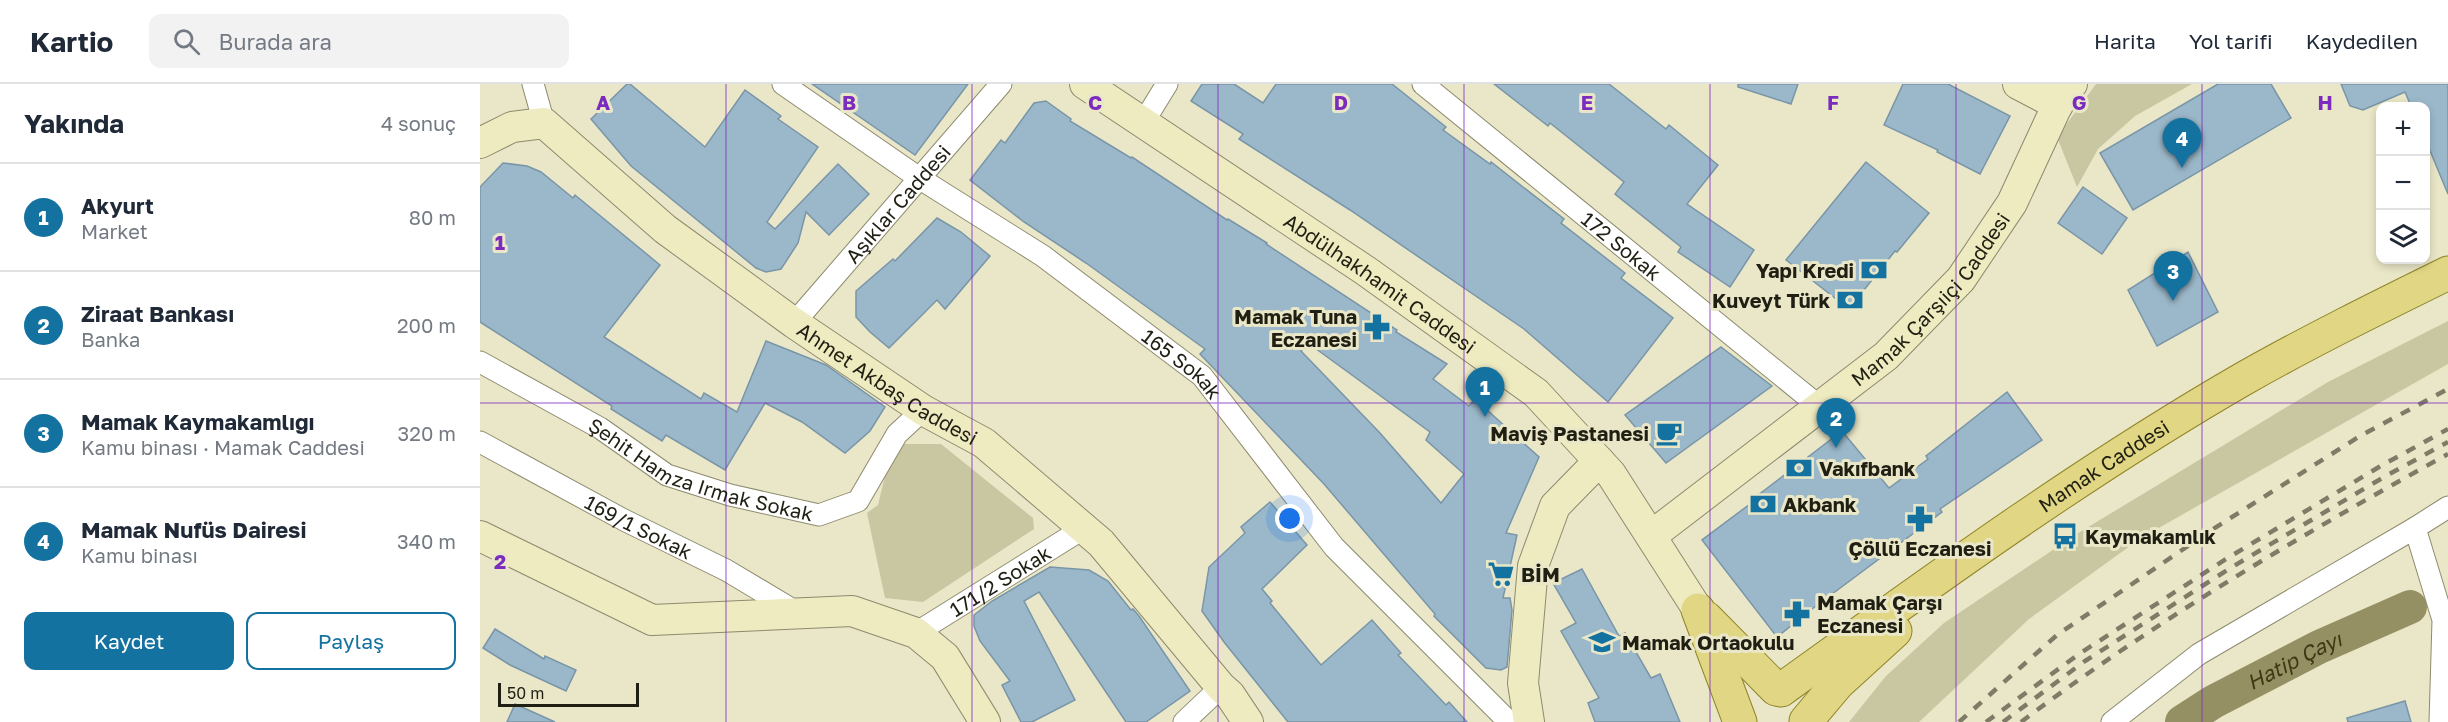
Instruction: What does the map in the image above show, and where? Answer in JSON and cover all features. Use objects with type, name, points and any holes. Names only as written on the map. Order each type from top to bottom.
[{"type":"main road","name":"Mamak Caddesi","points":[[1778,690],[2066,489],[2156,432],[2253,374],[2367,312],[2448,273]]},
{"type":"main road","name":"Mamak Caddesi","points":[[1806,722],[1838,683],[1879,644],[1930,602],[2002,552],[2165,447],[2253,394],[2375,329],[2448,295]]},
{"type":"main road","points":[[1698,610],[1778,690]]},
{"type":"main road","points":[[1698,610],[1741,722]]},
{"type":"main road","points":[[1741,722],[1749,701],[1766,690],[1778,690],[1795,696],[1801,704],[1806,722]]},
{"type":"street","points":[[480,143],[512,127],[544,123],[532,84]]},
{"type":"street","name":"165 Sokak","points":[[783,84],[919,178],[1043,256],[1202,376],[1334,547],[1509,722]]},
{"type":"street","name":"Aşıklar Caddesi","points":[[794,323],[1001,84]]},
{"type":"street","name":"Abdülhakhamit Caddesi","points":[[1085,84],[1366,271],[1536,393],[1611,474],[1698,610]]},
{"type":"street","points":[[1143,123],[1167,84]]},
{"type":"street","name":"172 Sokak","points":[[1423,84],[1820,407]]},
{"type":"street","points":[[2018,84],[2065,94]]},
{"type":"street","name":"Mamak Çarşıiçi Caddesi","points":[[1651,536],[1886,356],[1960,279],[2012,203],[2065,94]]},
{"type":"street","name":"Ahmet Akbaş Caddesi","points":[[544,123],[665,229],[794,323],[923,410],[984,443],[1084,528],[1101,543],[1230,695],[1248,722]]},
{"type":"street","name":"Şehit Hamza Irmak Sokak","points":[[481,369],[600,428],[667,475],[730,495],[819,515],[858,501],[897,434],[923,410]]},
{"type":"street","name":"169/1 Sokak","points":[[480,442],[624,520],[726,570],[798,614]]},
{"type":"street","points":[[1529,722],[1523,683],[1533,566],[1555,506],[1599,461]]},
{"type":"street","points":[[2112,722],[2199,654],[2448,507]]},
{"type":"street","name":"171/2 Sokak","points":[[916,633],[1084,528]]},
{"type":"street","points":[[2415,528],[2446,619],[2440,722]]},
{"type":"street","points":[[480,536],[652,620],[852,611],[916,633],[945,657],[985,722]]},
{"type":"street","points":[[1184,722],[1221,687]]},
{"type":"shaded area","points":[[2096,84],[2192,84],[2135,116],[2098,149],[2077,187],[2057,137]]},
{"type":"shaded area","points":[[2448,321],[2448,364],[2141,538],[2029,619],[1919,722],[1849,722],[1886,676],[1944,623],[2075,535],[2328,382]]},
{"type":"shaded area","points":[[904,444],[941,444],[1033,518],[1034,529],[923,602],[885,598],[867,513],[878,505],[886,472]]},
{"type":"building","points":[[627,84],[630,84],[705,147],[745,90],[781,116],[778,119],[818,147],[767,222],[775,229],[838,164],[869,194],[829,235],[806,212],[798,243],[781,269],[766,272],[756,268],[631,166],[591,119]]},
{"type":"building","points":[[812,84],[968,84],[915,155]]},
{"type":"building","points":[[1202,84],[1234,84],[1263,103],[1276,84],[1392,84],[1446,127],[1443,130],[1490,164],[1491,162],[1564,219],[1561,223],[1625,273],[1621,278],[1673,318],[1608,402],[1524,329],[1350,210],[1239,139],[1243,134],[1191,101]]},
{"type":"building","points":[[1494,84],[1609,84],[1666,129],[1669,125],[1718,165],[1687,204],[1754,250],[1730,287],[1678,252],[1681,247],[1615,194],[1624,182],[1550,123],[1548,126]]},
{"type":"building","points":[[1738,84],[1798,84],[1791,104],[1738,87]]},
{"type":"building","points":[[1903,84],[1948,84],[2010,116],[1980,174],[1937,152],[1938,150],[1884,125]]},
{"type":"building","points":[[2218,84],[2271,84],[2291,118],[2133,210],[2100,153]]},
{"type":"building","points":[[2341,84],[2448,84],[2448,194],[2430,151],[2430,102],[2409,102],[2405,92],[2382,102],[2376,102],[2376,104],[2363,110],[2350,106]]},
{"type":"building","points":[[1046,101],[1071,119],[1070,121],[1132,157],[1227,220],[1267,243],[1397,330],[1396,332],[1447,364],[1433,379],[1469,406],[1475,399],[1539,457],[1506,533],[1517,535],[1503,598],[1510,598],[1512,610],[1507,667],[1501,670],[1486,668],[1434,616],[1435,614],[1324,484],[1200,354],[1205,349],[1086,263],[1024,222],[970,180],[1001,140],[1005,143],[1034,103]],"holes":[[[1308,343],[1430,432],[1426,440],[1464,474],[1441,503],[1380,433],[1301,351]]]},
{"type":"building","points":[[1866,162],[1929,213],[1849,309],[1786,260]]},
{"type":"building","points":[[503,163],[527,166],[541,172],[573,198],[575,195],[660,265],[604,337],[701,399],[704,393],[737,412],[766,341],[826,365],[885,407],[870,431],[845,453],[802,422],[765,403],[725,470],[666,435],[662,441],[611,409],[612,406],[480,322],[480,187]]},
{"type":"building","points":[[2083,187],[2127,218],[2102,254],[2058,223]]},
{"type":"building","points":[[937,218],[961,232],[990,256],[945,309],[937,300],[889,348],[856,317],[856,291],[893,259],[895,261]]},
{"type":"building","points":[[2188,252],[2218,312],[2157,346],[2128,290]]},
{"type":"building","points":[[1721,347],[1772,386],[1666,463],[1625,415]]},
{"type":"building","points":[[2007,392],[2042,440],[1940,509],[1942,512],[1777,637],[1702,540],[1842,431],[1889,488],[1928,459],[1926,456]]},
{"type":"building","points":[[1270,502],[1307,545],[1262,589],[1272,601],[1270,603],[1321,665],[1372,620],[1401,653],[1398,655],[1446,705],[1449,702],[1467,722],[1288,722],[1202,611],[1209,567],[1245,533],[1241,527]]},
{"type":"building","points":[[1050,567],[1089,570],[1108,581],[1131,610],[1133,609],[1139,616],[1190,691],[1146,722],[1126,722],[1039,592],[1024,601],[1075,700],[1032,722],[1021,722],[1002,685],[1010,681],[980,641],[974,626],[974,615],[992,601]]},
{"type":"building","points":[[1582,569],[1619,636],[1625,633],[1651,678],[1660,674],[1680,722],[1595,722],[1588,703],[1599,698],[1561,631],[1576,623],[1553,583]]},
{"type":"building","points":[[495,629],[544,659],[545,656],[576,670],[566,691],[510,665],[483,648]]},
{"type":"building","points":[[2405,701],[2411,722],[2348,722],[2347,718]]},
{"type":"building","points":[[515,704],[555,722],[507,722]]},
{"type":"waterway","name":"Hatip Çayı","points":[[2182,722],[2213,702],[2319,647],[2410,607]]},
{"type":"railway","points":[[1959,722],[2057,635],[2210,531],[2360,436],[2448,389]]},
{"type":"railway","points":[[1986,722],[2079,654],[2226,559],[2379,467],[2448,429]]},
{"type":"railway","points":[[2003,722],[2085,661],[2232,567],[2448,442]]},
{"type":"railway","points":[[2021,722],[2124,649],[2230,580],[2448,454]]},
{"type":"place","name":"Mamak Nufüs Dairesi","points":[[2182,168]]},
{"type":"place","name":"Yapı Kredi","points":[[1874,270]]},
{"type":"place","name":"Kuveyt Türk","points":[[1850,300]]},
{"type":"place","name":"Mamak Kaymakamlığı","points":[[2173,301]]},
{"type":"place","name":"Mamak Tuna Eczanesi","points":[[1377,327]]},
{"type":"place","name":"Akyurt","points":[[1485,417]]},
{"type":"place","name":"Maviş Pastanesi","points":[[1669,433]]},
{"type":"place","name":"Ziraat Bankası","points":[[1836,448]]},
{"type":"place","name":"Vakıfbank","points":[[1799,468]]},
{"type":"place","name":"Akbank","points":[[1763,504]]},
{"type":"place","name":"Çöllü Eczanesi","points":[[1920,519]]},
{"type":"place","name":"Kaymakamlık","points":[[2065,536]]},
{"type":"place","name":"BİM","points":[[1501,574]]},
{"type":"place","name":"Mamak Çarşı Eczanesi","points":[[1797,614]]},
{"type":"place","name":"Mamak Ortaokulu","points":[[1602,642]]}]
